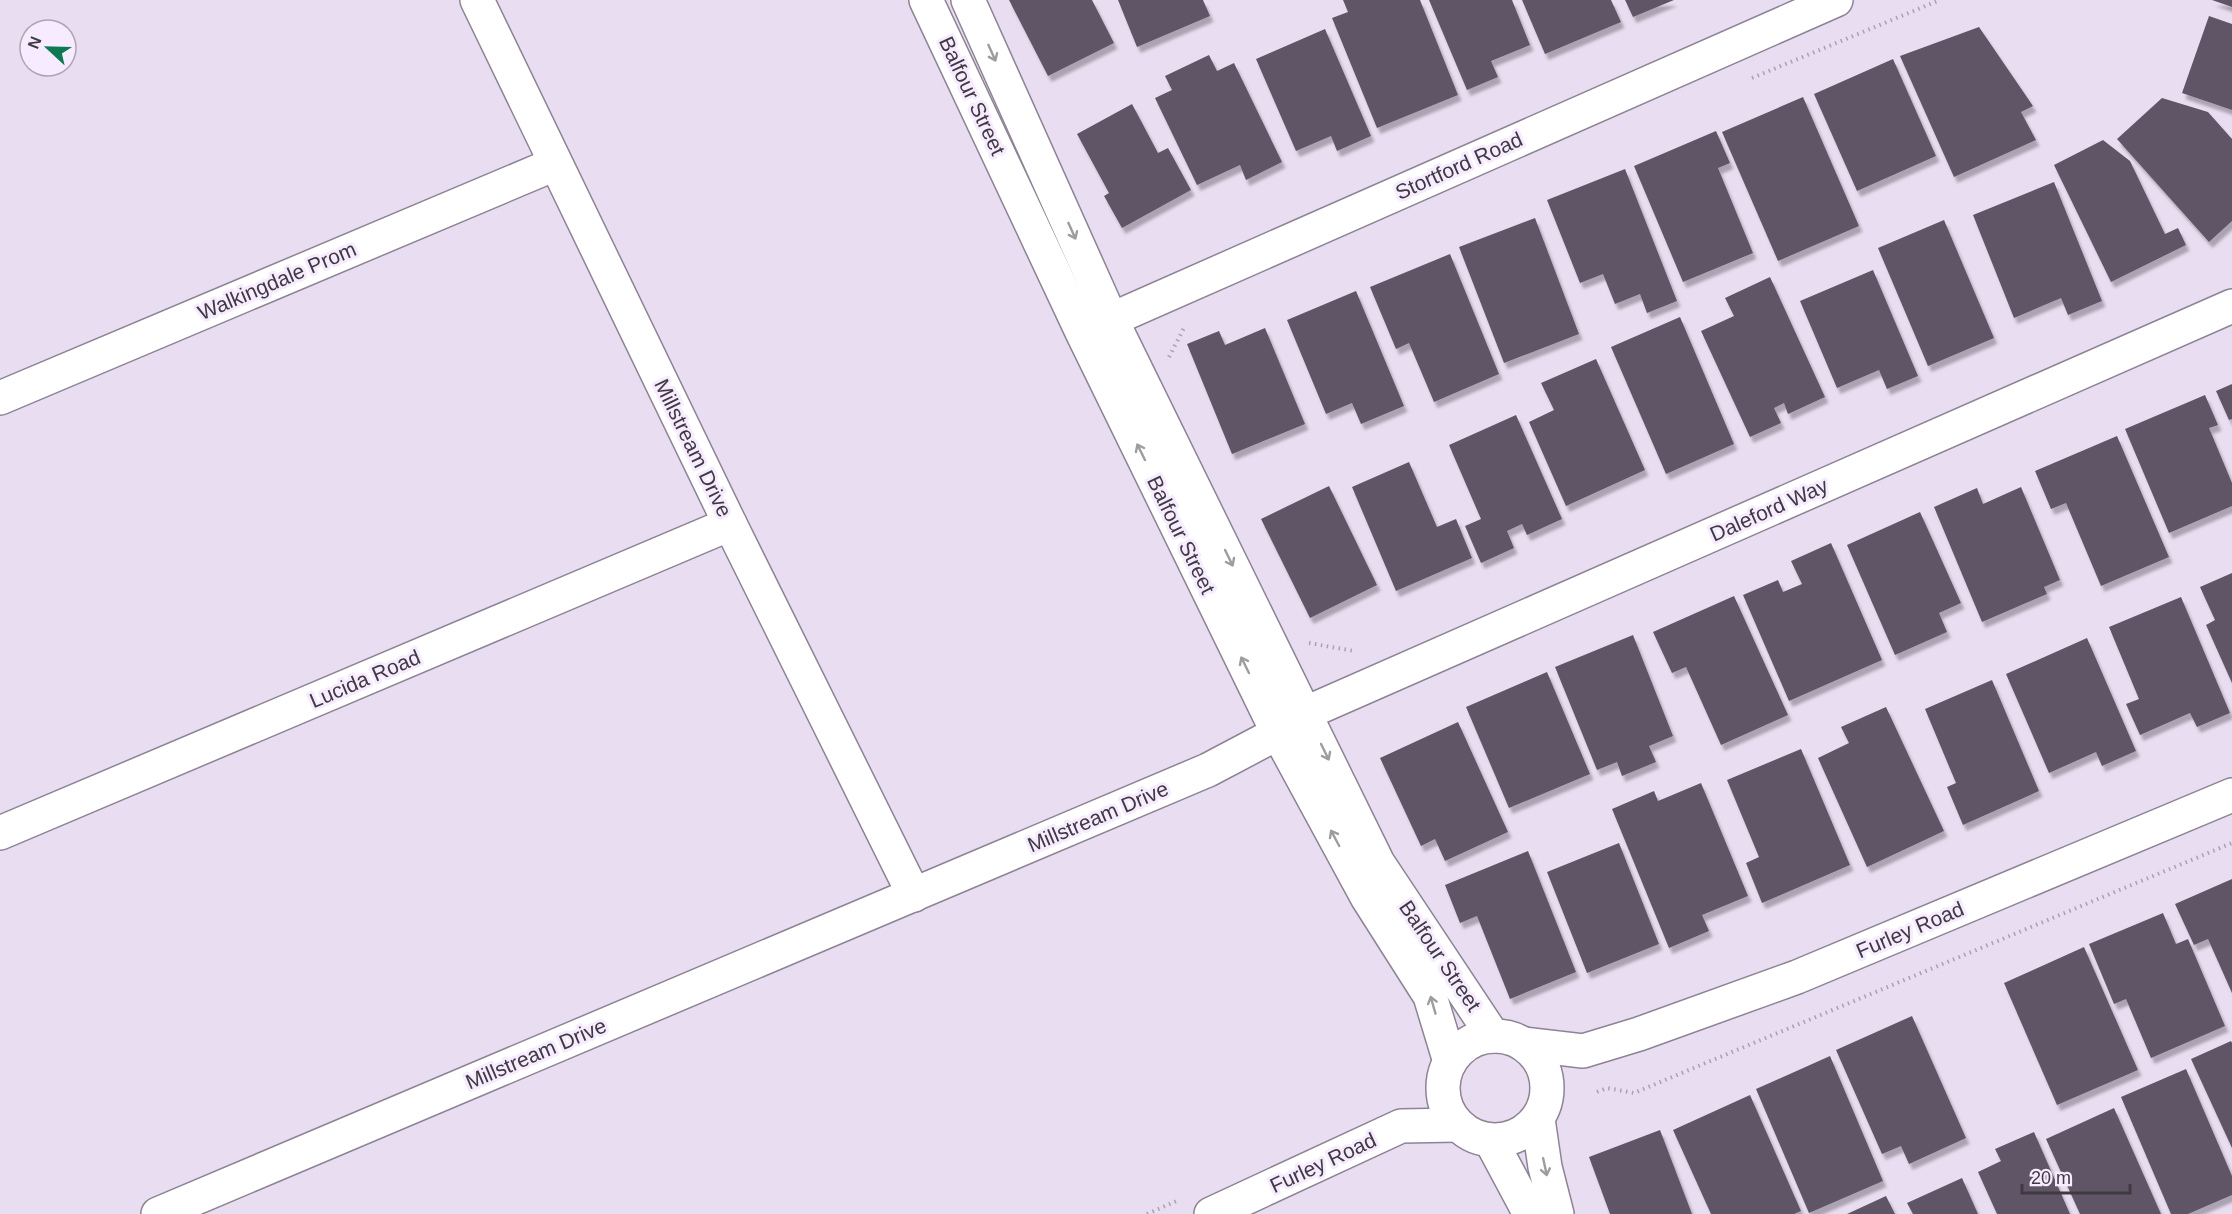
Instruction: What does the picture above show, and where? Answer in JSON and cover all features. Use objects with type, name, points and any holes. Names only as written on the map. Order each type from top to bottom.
[{"type":"street","name":"Millstream Drive","points":[[477,0],[730,524],[914,895]]},
{"type":"street","name":"Balfour Street","points":[[926,0],[1096,326],[1211,522],[1378,863],[1508,1040]]},
{"type":"street","name":"Balfour Street","points":[[968,0],[1096,326],[1182,536],[1278,733],[1367,897],[1430,996],[1446,1070],[1443,1096],[1448,1112],[1457,1125]]},
{"type":"street","name":"Stortford Road","points":[[1096,326],[1836,0]]},
{"type":"street","name":"Walkingdale Prom","points":[[0,398],[555,164]]},
{"type":"street","name":"Daleford Way","points":[[1306,713],[2232,306]]},
{"type":"street","points":[[1182,536],[1211,522]]},
{"type":"street","name":"Lucida Road","points":[[0,833],[730,524]]},
{"type":"street","name":"Millstream Drive","points":[[158,1214],[1208,770],[1278,733]]},
{"type":"street","name":"Furley Road","points":[[1508,1040],[1584,1051],[1639,1034],[1797,977],[2232,795]]},
{"type":"street","name":"Balfour Street","points":[[1446,1070],[1461,1048],[1476,1039],[1508,1040],[1534,1053],[1542,1066],[1546,1080],[1542,1107],[1545,1167],[1557,1214]]},
{"type":"street","points":[[1457,1125],[1473,1136],[1491,1141],[1509,1139],[1525,1131],[1584,1051]]},
{"type":"street","name":"Furley Road","points":[[1401,1126],[1446,1070]]},
{"type":"street","name":"Furley Road","points":[[1211,1214],[1401,1126],[1457,1125]]},
{"type":"street","points":[[1491,1141],[1530,1214]]},
{"type":"path","points":[[1597,1092],[1607,1088],[1634,1093],[2232,843]]},
{"type":"building","points":[[1009,0],[1092,0],[1114,43],[1048,76]]},
{"type":"building","points":[[1118,0],[1203,0],[1210,16],[1137,47]]},
{"type":"building","points":[[1343,0],[1420,0],[1458,95],[1377,128],[1332,18],[1348,12]]},
{"type":"building","points":[[1429,0],[1512,0],[1530,45],[1491,61],[1498,77],[1467,90]]},
{"type":"building","points":[[1522,0],[1611,0],[1621,22],[1545,54]]},
{"type":"building","points":[[1625,0],[1674,0],[1633,17]]},
{"type":"building","points":[[2212,0],[2232,0],[2232,7]]},
{"type":"building","points":[[2209,16],[2232,24],[2232,110],[2182,93]]},
{"type":"building","points":[[1979,27],[2033,106],[2021,112],[2036,140],[1954,177],[1900,56]]},
{"type":"building","points":[[1325,29],[1371,136],[1337,151],[1331,136],[1296,151],[1256,59]]},
{"type":"building","points":[[1209,55],[1217,71],[1234,63],[1282,162],[1246,180],[1240,165],[1197,185],[1155,98],[1172,90],[1165,76]]},
{"type":"building","points":[[1893,59],[1936,156],[1857,191],[1814,94]]},
{"type":"building","points":[[1803,97],[1859,226],[1778,261],[1722,132]]},
{"type":"building","points":[[2162,98],[2208,112],[2232,139],[2232,221],[2209,242],[2117,139]]},
{"type":"building","points":[[1132,104],[1158,153],[1168,148],[1191,190],[1122,228],[1104,196],[1109,193],[1077,134]]},
{"type":"building","points":[[1716,131],[1730,163],[1718,168],[1753,253],[1683,282],[1634,166]]},
{"type":"building","points":[[2103,140],[2130,161],[2165,234],[2178,228],[2186,245],[2111,282],[2054,165]]},
{"type":"building","points":[[1625,169],[1677,301],[1647,313],[1640,294],[1615,304],[1603,274],[1580,283],[1547,200]]},
{"type":"building","points":[[2054,182],[2102,301],[2068,315],[2061,298],[2014,318],[1973,215]]},
{"type":"building","points":[[1535,218],[1579,334],[1504,363],[1459,247]]},
{"type":"building","points":[[1944,220],[1994,338],[1928,366],[1878,248]]},
{"type":"building","points":[[1450,254],[1499,374],[1434,402],[1409,343],[1396,349],[1370,287]]},
{"type":"building","points":[[1873,270],[1918,376],[1887,389],[1879,370],[1837,388],[1800,301]]},
{"type":"building","points":[[1770,277],[1825,397],[1788,414],[1784,403],[1774,408],[1781,423],[1750,437],[1701,331],[1734,316],[1725,298]]},
{"type":"building","points":[[1356,291],[1404,406],[1361,424],[1352,403],[1326,414],[1287,320]]},
{"type":"building","points":[[1680,317],[1734,444],[1666,474],[1611,347]]},
{"type":"building","points":[[1265,328],[1305,424],[1232,454],[1187,344],[1219,331],[1225,345]]},
{"type":"building","points":[[1596,359],[1645,470],[1566,506],[1529,422],[1554,410],[1541,383]]},
{"type":"building","points":[[2232,384],[2232,419],[2229,420],[2216,391]]},
{"type":"building","points":[[2205,395],[2218,425],[2209,428],[2232,483],[2232,506],[2169,533],[2125,429]]},
{"type":"building","points":[[1516,415],[1562,519],[1527,535],[1522,524],[1507,531],[1514,548],[1481,563],[1465,526],[1481,519],[1449,445]]},
{"type":"building","points":[[2117,436],[2169,557],[2101,586],[2066,503],[2051,509],[2035,471]]},
{"type":"building","points":[[1409,462],[1437,527],[1456,519],[1472,558],[1396,591],[1352,487]]},
{"type":"building","points":[[1329,486],[1377,585],[1310,618],[1261,519]]},
{"type":"building","points":[[2021,487],[2060,580],[2044,587],[2047,594],[1982,622],[1934,507],[1977,488],[1983,504]]},
{"type":"building","points":[[1920,512],[1961,603],[1939,613],[1947,632],[1895,655],[1847,545]]},
{"type":"building","points":[[1831,543],[1882,660],[1789,701],[1743,595],[1778,580],[1783,592],[1802,584],[1791,561]]},
{"type":"building","points":[[2232,573],[2232,683],[2206,625],[2215,620],[2200,587]]},
{"type":"building","points":[[1734,596],[1788,715],[1721,745],[1686,667],[1672,673],[1653,632]]},
{"type":"building","points":[[2181,597],[2230,713],[2197,727],[2190,713],[2140,735],[2126,704],[2139,699],[2109,627]]},
{"type":"building","points":[[1633,635],[1673,736],[1649,746],[1656,762],[1622,776],[1617,762],[1597,770],[1555,667]]},
{"type":"building","points":[[2087,638],[2136,751],[2102,766],[2096,752],[2049,773],[2006,674]]},
{"type":"building","points":[[1547,672],[1590,774],[1509,808],[1466,707]]},
{"type":"building","points":[[1992,680],[2039,791],[1963,825],[1947,787],[1956,783],[1925,709]]},
{"type":"building","points":[[1886,707],[1944,831],[1867,867],[1818,758],[1849,743],[1841,727]]},
{"type":"building","points":[[1458,722],[1508,832],[1445,861],[1435,839],[1421,846],[1380,758]]},
{"type":"building","points":[[1801,749],[1850,865],[1762,903],[1746,863],[1759,857],[1727,780]]},
{"type":"building","points":[[1701,783],[1748,896],[1702,915],[1709,931],[1669,948],[1612,809],[1654,791],[1658,801]]},
{"type":"building","points":[[1619,843],[1659,944],[1587,973],[1547,872]]},
{"type":"building","points":[[1528,851],[1576,972],[1510,999],[1477,916],[1460,923],[1445,885]]},
{"type":"building","points":[[2232,879],[2232,993],[2208,939],[2194,945],[2175,904]]},
{"type":"building","points":[[2163,913],[2176,944],[2188,939],[2225,1026],[2151,1058],[2126,999],[2114,1004],[2089,944]]},
{"type":"building","points":[[2084,947],[2138,1070],[2057,1105],[2004,983]]},
{"type":"building","points":[[1912,1016],[1966,1138],[1909,1164],[1901,1146],[1882,1154],[1836,1050]]},
{"type":"building","points":[[2231,1041],[2232,1043],[2232,1148],[2191,1059]]},
{"type":"building","points":[[1830,1056],[1883,1181],[1809,1213],[1756,1089]]},
{"type":"building","points":[[2186,1069],[2232,1176],[2232,1195],[2188,1214],[2171,1214],[2121,1097]]},
{"type":"building","points":[[1750,1095],[1801,1211],[1794,1214],[1711,1214],[1673,1130]]},
{"type":"building","points":[[2114,1108],[2161,1214],[2080,1214],[2046,1139]]},
{"type":"building","points":[[1660,1130],[1692,1214],[1610,1214],[1589,1157]]},
{"type":"building","points":[[2034,1132],[2070,1214],[1997,1214],[1978,1172],[2001,1161],[1995,1149]]},
{"type":"building","points":[[1962,1178],[1978,1214],[1913,1214],[1907,1203]]},
{"type":"building","points":[[1886,1196],[1895,1214],[1847,1214]]}]
